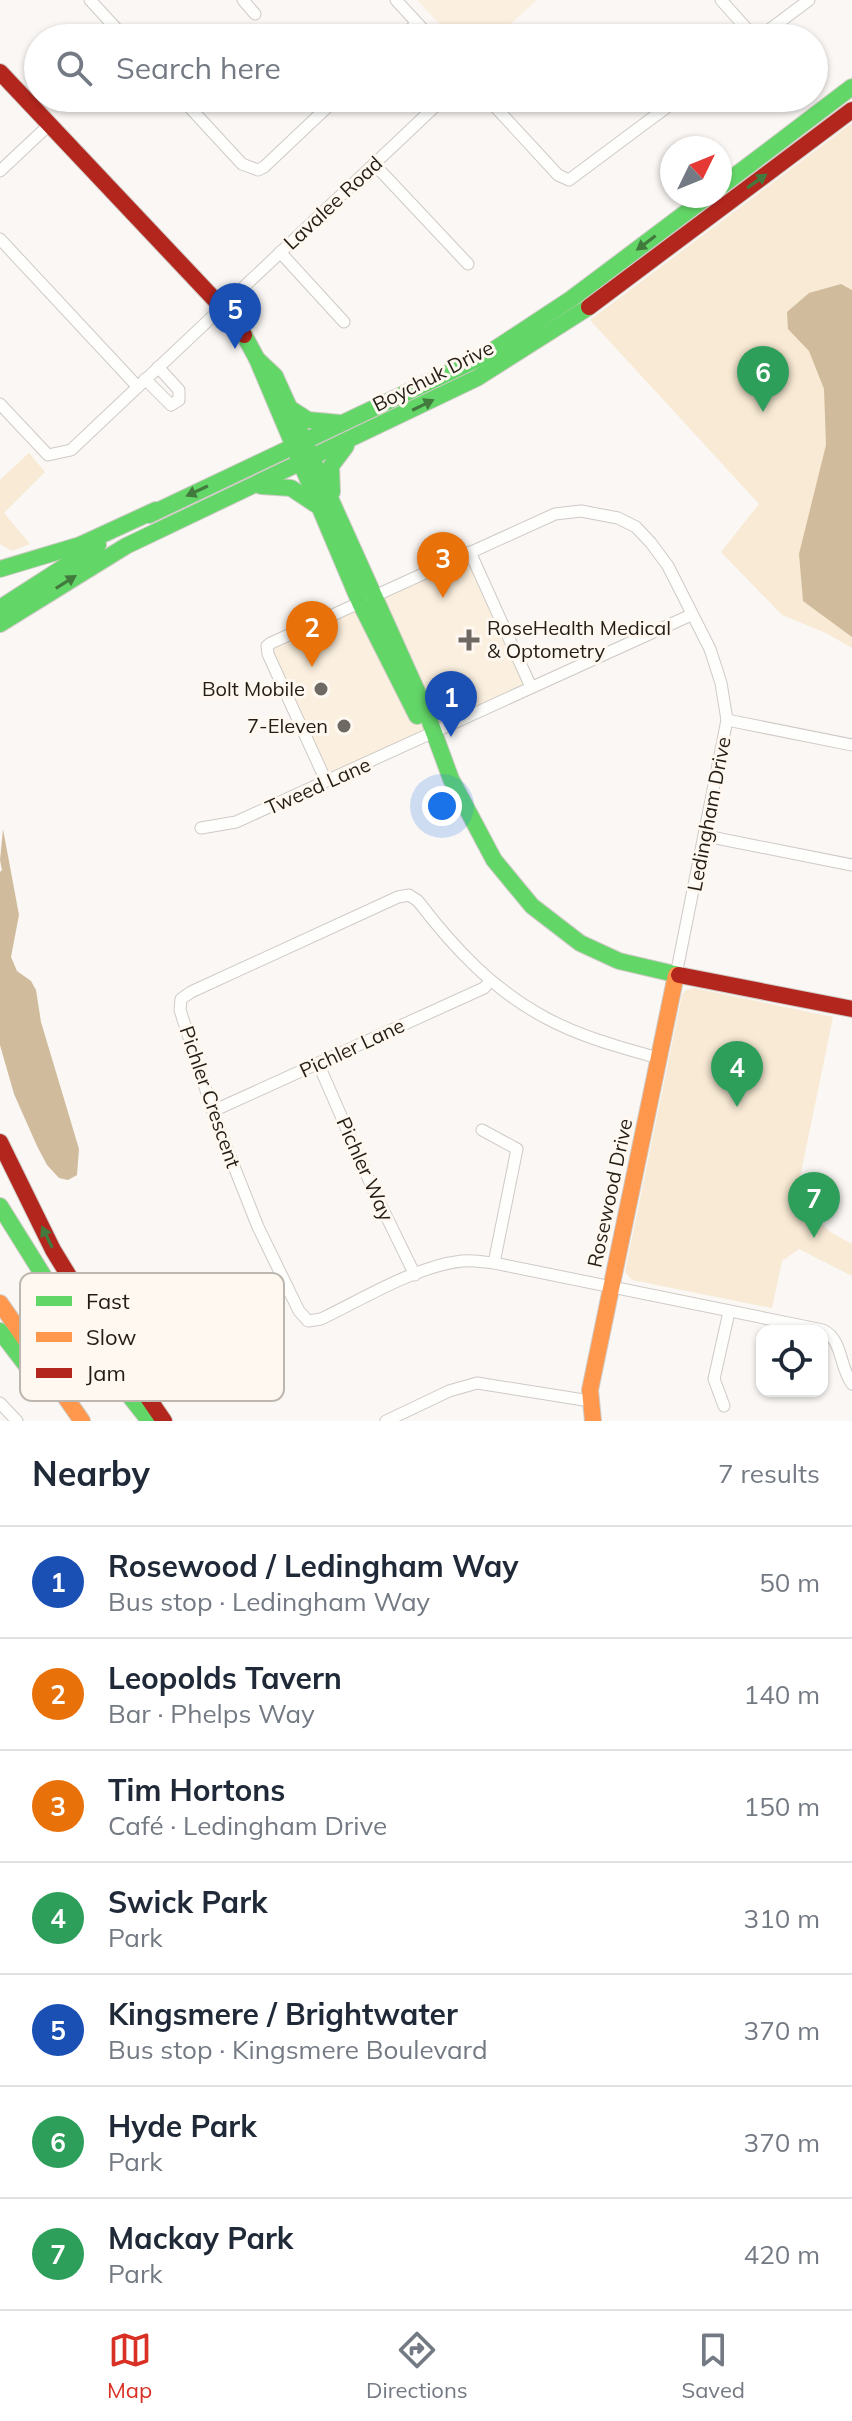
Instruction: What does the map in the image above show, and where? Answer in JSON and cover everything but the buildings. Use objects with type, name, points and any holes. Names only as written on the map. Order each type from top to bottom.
[{"type":"main road","points":[[0,72],[24,98]]},
{"type":"main road","points":[[828,105],[852,87]]},
{"type":"main road","name":"Boychuk Drive","points":[[0,608],[156,510],[306,462],[477,378],[520,353],[582,312],[852,110]]},
{"type":"main road","points":[[37,112],[244,335],[338,520]]},
{"type":"main road","points":[[732,178],[819,112]]},
{"type":"main road","name":"Boychuk Drive","points":[[0,624],[299,445],[486,355],[528,329],[692,208]]},
{"type":"main road","points":[[284,410],[308,420],[345,423]]},
{"type":"main road","points":[[242,480],[271,447],[284,410]]},
{"type":"main road","points":[[353,439],[329,466],[328,476],[338,520],[366,600]]},
{"type":"main road","points":[[306,462],[319,508],[366,600],[417,715],[431,734],[466,815],[484,850],[534,909],[557,927],[606,956],[676,975],[852,1009]]},
{"type":"main road","points":[[242,480],[290,486],[303,491],[319,508]]},
{"type":"main road","points":[[0,569],[94,541],[156,510]]},
{"type":"main road","name":"Rosewood Drive","points":[[593,1421],[590,1390],[676,975]]},
{"type":"main road","points":[[0,1142],[67,1273]]},
{"type":"main road","points":[[0,1206],[42,1273]]},
{"type":"main road","points":[[0,1303],[20,1332]]},
{"type":"main road","points":[[0,1331],[20,1357]]},
{"type":"main road","points":[[54,1401],[70,1421]]},
{"type":"main road","points":[[68,1401],[82,1421]]},
{"type":"main road","points":[[134,1401],[150,1421]]},
{"type":"main road","points":[[150,1401],[164,1421]]},
{"type":"street","points":[[90,0],[112,24]]},
{"type":"street","points":[[243,0],[255,14]]},
{"type":"street","points":[[396,0],[417,23]]},
{"type":"street","points":[[721,0],[743,24]]},
{"type":"street","points":[[776,24],[809,0]]},
{"type":"street","points":[[194,112],[242,164],[258,170],[322,112]]},
{"type":"street","name":"Lavalee Road","points":[[0,404],[48,455],[71,450],[429,112]]},
{"type":"street","points":[[500,112],[558,175],[569,180],[659,113]]},
{"type":"street","points":[[0,171],[49,125]]},
{"type":"street","points":[[374,164],[468,264]]},
{"type":"street","points":[[0,239],[141,383],[171,405],[179,400],[179,390],[158,367]]},
{"type":"street","points":[[280,252],[344,322]]},
{"type":"street","name":"Ledingham Drive","points":[[326,781],[272,664],[267,646],[555,514],[581,511],[601,513],[636,527],[668,566],[710,649],[721,683],[727,720],[676,975]]},
{"type":"street","points":[[470,552],[531,687]]},
{"type":"street","name":"Tweed Lane","points":[[201,828],[236,822],[691,615]]},
{"type":"street","points":[[727,720],[852,745]]},
{"type":"street","points":[[706,836],[852,865]]},
{"type":"street","name":"Pichler Crescent","points":[[280,1273],[258,1227],[213,1111],[180,1010],[181,999],[191,992],[398,897],[409,895],[418,901],[467,960],[490,981],[546,1018],[603,1042],[658,1058]]},
{"type":"street","name":"Pichler Lane","points":[[213,1111],[484,988],[490,981]]},
{"type":"street","name":"Pichler Way","points":[[318,1063],[372,1187],[415,1275]]},
{"type":"street","points":[[482,1130],[517,1149],[494,1263]]},
{"type":"street","name":"Pichler Crescent","points":[[284,1280],[299,1311],[308,1321],[321,1319],[443,1264],[465,1260],[494,1263],[823,1330],[833,1335],[840,1360],[852,1384]]},
{"type":"street","points":[[724,1406],[714,1379],[729,1312]]},
{"type":"street","points":[[386,1421],[449,1391],[477,1383],[590,1401]]},
{"type":"street","points":[[0,1403],[17,1421]]},
{"type":"shaded area","points":[[417,0],[537,0],[510,24],[440,24]]},
{"type":"shaded area","points":[[852,123],[852,648],[826,633],[782,615],[721,552],[759,504],[590,320]]},
{"type":"shaded area","points":[[841,284],[852,290],[852,637],[803,601],[799,554],[826,445],[824,389],[809,351],[788,329],[787,312],[809,293]]},
{"type":"shaded area","points":[[29,453],[45,472],[4,513],[30,544],[12,551],[0,544],[0,480]]},
{"type":"shaded area","points":[[470,552],[531,687],[326,781],[267,646]]},
{"type":"shaded area","points":[[3,829],[19,915],[11,957],[17,971],[31,981],[36,990],[41,1022],[79,1149],[77,1175],[68,1180],[59,1178],[47,1165],[37,1146],[14,1094],[0,1045],[0,860]]},
{"type":"shaded area","points":[[694,988],[833,1017],[796,1197],[830,1232],[852,1244],[852,1276],[799,1249],[782,1261],[772,1308],[632,1280],[625,1272],[682,995]]},
{"type":"traffic: fast","points":[[828,105],[852,87]]},
{"type":"traffic: fast","points":[[732,178],[819,112]]},
{"type":"traffic: fast","points":[[149,515],[486,355],[571,299],[692,208]]},
{"type":"traffic: fast","points":[[0,624],[126,546],[477,378],[589,307]]},
{"type":"traffic: fast","points":[[244,335],[360,603],[417,716]]},
{"type":"traffic: fast","points":[[257,359],[275,376],[426,711],[451,779],[494,860],[532,906],[580,943],[619,961],[679,975]]},
{"type":"traffic: fast","points":[[291,409],[308,420],[340,423]]},
{"type":"traffic: fast","points":[[332,492],[331,466],[346,446]]},
{"type":"traffic: fast","points":[[261,486],[291,488],[315,504]]},
{"type":"traffic: fast","points":[[0,569],[80,545],[156,510]]},
{"type":"traffic: fast","points":[[0,608],[98,545]]},
{"type":"traffic: fast","points":[[0,1206],[42,1273]]},
{"type":"traffic: fast","points":[[0,1331],[20,1357]]},
{"type":"traffic: fast","points":[[134,1401],[147,1418]]},
{"type":"traffic: slow","points":[[593,1421],[590,1390],[676,975]]},
{"type":"traffic: slow","points":[[0,1303],[20,1332]]},
{"type":"traffic: slow","points":[[68,1401],[82,1421]]},
{"type":"traffic: jam","points":[[0,72],[24,97]]},
{"type":"traffic: jam","points":[[589,307],[852,110]]},
{"type":"traffic: jam","points":[[38,112],[215,300],[244,335]]},
{"type":"traffic: jam","points":[[679,975],[852,1009]]},
{"type":"traffic: jam","points":[[0,1142],[67,1273]]},
{"type":"traffic: jam","points":[[150,1401],[164,1421]]},
{"type":"place","name":"Kingsmere / Brightwater","points":[[235,349]]},
{"type":"place","name":"Hyde Park","points":[[763,412]]},
{"type":"place","name":"Tim Hortons","points":[[443,598]]},
{"type":"place","name":"RoseHealth Medical & Optometry","points":[[469,640]]},
{"type":"place","name":"Leopolds Tavern","points":[[312,667]]},
{"type":"place","name":"Bolt Mobile","points":[[321,689]]},
{"type":"place","name":"7-Eleven","points":[[344,726]]},
{"type":"place","name":"Rosewood / Ledingham Way","points":[[451,737]]},
{"type":"place","name":"Swick Park","points":[[737,1107]]},
{"type":"place","name":"Mackay Park","points":[[814,1238]]}]
